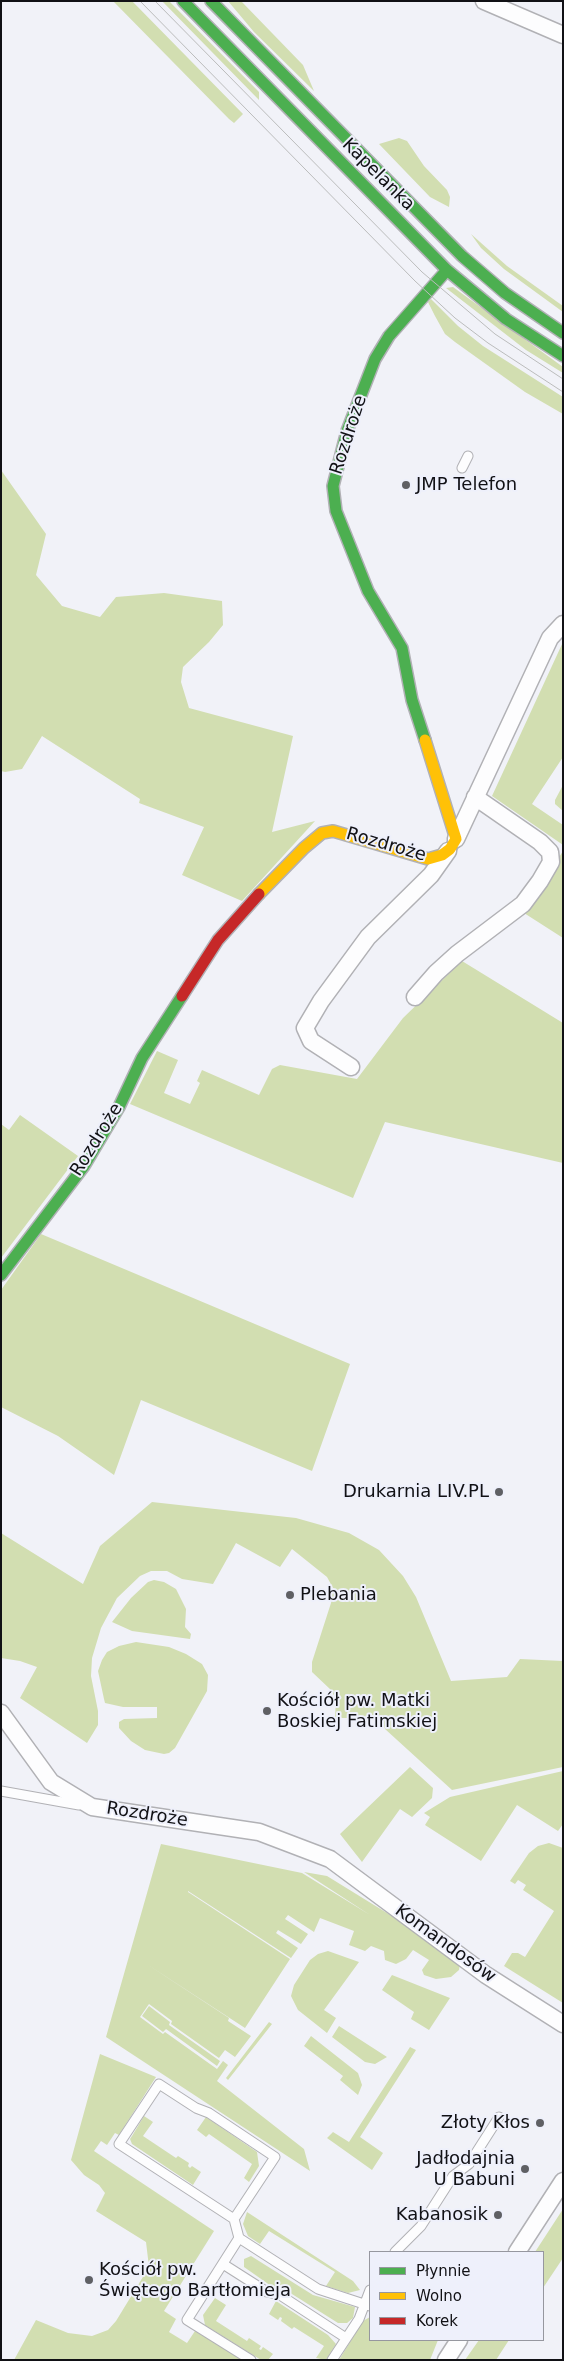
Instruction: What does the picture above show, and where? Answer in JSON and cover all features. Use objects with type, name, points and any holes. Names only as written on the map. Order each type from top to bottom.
[{"type":"street","name":"Kapelanka","points":[[183,1],[447,270],[506,319],[563,356]]},
{"type":"street","name":"Kapelanka","points":[[211,1],[462,256],[505,293],[563,333]]},
{"type":"street","points":[[484,1],[563,35]]},
{"type":"street","name":"Rozdroże","points":[[1,1275],[84,1166],[119,1107],[142,1058],[218,940],[240,914],[304,848],[322,833],[333,830],[423,859],[437,857],[453,844],[412,700],[402,648],[368,591],[336,512],[333,486],[347,431],[375,359],[388,336],[447,270]]},
{"type":"street","points":[[351,1067],[311,1041],[305,1028],[321,1001],[368,937],[431,875],[453,844],[550,638],[563,624]]},
{"type":"street","points":[[415,997],[436,972],[523,904],[540,881],[550,862],[550,852],[540,842],[475,798]]},
{"type":"street","name":"Rozdroże","points":[[1,1713],[51,1782],[92,1807],[258,1832],[330,1859]]},
{"type":"street","name":"Komandosów","points":[[330,1859],[486,1975],[563,2024]]},
{"type":"street","points":[[518,2251],[563,2181]]},
{"type":"street","points":[[446,2360],[458,2341]]},
{"type":"lane","points":[[462,468],[468,456]]},
{"type":"lane","points":[[1,1791],[92,1807]]},
{"type":"lane","points":[[234,2219],[275,2156],[159,2084],[120,2144],[234,2219],[239,2238],[318,2289],[367,2305],[332,2360]]},
{"type":"lane","points":[[397,2251],[421,2226],[453,2176],[468,2164],[499,2117]]},
{"type":"lane","points":[[239,2238],[187,2320],[251,2360]]},
{"type":"lane","points":[[223,2264],[267,2292],[280,2296],[346,2338]]},
{"type":"green space","points":[[113,1],[132,1],[243,114],[234,123],[229,119]]},
{"type":"green space","points":[[162,1],[169,1],[259,92],[259,100]]},
{"type":"green space","points":[[228,1],[241,1],[303,65],[314,91],[254,32]]},
{"type":"green space","points":[[399,138],[407,141],[424,166],[447,190],[450,197],[449,207],[430,197],[379,144]]},
{"type":"green space","points":[[471,234],[507,266],[563,306],[563,312],[504,269],[481,248]]},
{"type":"green space","points":[[453,287],[563,367],[563,373],[526,350],[446,288]]},
{"type":"green space","points":[[431,299],[458,326],[483,346],[563,397],[563,414],[525,392],[445,334],[428,302]]},
{"type":"green space","points":[[1,470],[46,534],[36,575],[62,606],[100,617],[116,597],[164,593],[222,601],[223,625],[209,642],[183,667],[181,682],[189,708],[293,736],[272,832],[315,821],[242,901],[182,875],[204,827],[139,803],[140,799],[42,736],[22,769],[1,771]]},
{"type":"green space","points":[[563,642],[563,757],[532,804],[563,825],[563,845],[492,796]]},
{"type":"green space","points":[[563,785],[563,811],[555,804],[555,800]]},
{"type":"green space","points":[[563,851],[563,938],[524,913]]},
{"type":"green space","points":[[462,961],[563,1023],[563,1163],[385,1122],[353,1198],[130,1104],[157,1051],[178,1060],[164,1093],[190,1104],[200,1083],[197,1081],[202,1070],[259,1095],[272,1069],[280,1065],[357,1079],[403,1018]]},
{"type":"green space","points":[[20,1115],[78,1156],[1,1258],[1,1124],[9,1130]]},
{"type":"green space","points":[[41,1234],[350,1364],[312,1471],[141,1400],[114,1475],[58,1436],[1,1407],[1,1290]]},
{"type":"green space","points":[[152,1502],[296,1518],[349,1533],[379,1550],[403,1576],[416,1597],[451,1681],[507,1677],[520,1659],[563,1661],[563,1767],[452,1790],[385,1729],[381,1718],[335,1718],[336,1699],[331,1690],[312,1672],[312,1662],[331,1603],[333,1588],[327,1577],[292,1549],[280,1567],[236,1543],[213,1584],[182,1579],[167,1571],[151,1571],[140,1576],[117,1598],[101,1628],[92,1658],[91,1676],[98,1711],[98,1725],[87,1743],[20,1698],[37,1667],[20,1661],[1,1658],[1,1533],[83,1584],[100,1546]]},
{"type":"green space","points":[[154,1580],[164,1582],[176,1589],[186,1609],[185,1627],[191,1634],[190,1639],[132,1631],[112,1622],[131,1598],[148,1582]]},
{"type":"green space","points":[[136,1642],[169,1647],[186,1654],[202,1664],[208,1675],[207,1691],[175,1748],[169,1753],[164,1754],[145,1750],[131,1741],[119,1728],[119,1722],[124,1719],[157,1718],[157,1707],[123,1707],[105,1703],[98,1671],[102,1660],[107,1652],[119,1646]]},
{"type":"green space","points":[[410,1767],[433,1788],[432,1798],[412,1817],[400,1809],[362,1862],[340,1834]]},
{"type":"green space","points":[[563,1771],[563,1824],[558,1831],[517,1805],[481,1861],[425,1825],[430,1817],[424,1813],[450,1797]]},
{"type":"green space","points":[[549,1843],[563,1848],[563,2003],[504,1966],[512,1953],[518,1953],[525,1957],[554,1911],[523,1890],[526,1885],[518,1880],[515,1884],[510,1881],[529,1853],[538,1846]]},
{"type":"green space","points":[[161,1844],[302,1873],[370,1915],[304,1872],[327,1876],[455,1955],[460,1963],[459,1970],[451,1977],[436,1979],[424,1975],[422,1970],[429,1960],[413,1950],[406,1959],[396,1964],[385,1960],[384,1951],[371,1946],[365,1951],[349,1945],[354,1931],[320,1918],[314,1932],[288,1915],[285,1919],[308,1934],[301,1944],[278,1930],[276,1933],[298,1948],[291,1958],[188,1891],[290,1959],[245,2028],[142,1961],[229,2018],[228,2021],[251,2036],[235,2057],[225,2050],[219,2058],[171,2024],[172,2021],[149,2004],[140,2017],[163,2034],[165,2032],[217,2069],[223,2061],[228,2065],[217,2081],[304,2149],[310,2171],[106,2037]]},
{"type":"green space","points":[[328,1951],[359,1962],[324,2010],[336,2018],[327,2033],[298,2010],[291,1996],[294,1985],[310,1960],[318,1954]]},
{"type":"green space","points":[[392,1975],[450,1998],[429,2030],[411,2019],[414,2012],[382,1990]]},
{"type":"green space","points":[[149,2006],[170,2022],[169,2025],[220,2061],[217,2066],[166,2029],[163,2032],[142,2016]]},
{"type":"green space","points":[[269,2022],[272,2024],[228,2080],[226,2078]]},
{"type":"green space","points":[[339,2026],[387,2057],[375,2064],[365,2062],[332,2037]]},
{"type":"green space","points":[[311,2036],[358,2073],[362,2085],[358,2095],[340,2080],[343,2076],[304,2046]]},
{"type":"green space","points":[[410,2047],[416,2050],[360,2137],[383,2153],[372,2170],[327,2138],[333,2132],[349,2142]]},
{"type":"green space","points":[[100,2054],[156,2077],[119,2135],[115,2133],[107,2145],[101,2141],[94,2151],[214,2231],[164,2311],[176,2319],[169,2332],[187,2343],[195,2331],[242,2360],[14,2360],[36,2320],[68,2333],[92,2336],[108,2330],[116,2321],[149,2267],[146,2242],[96,2211],[105,2193],[99,2185],[84,2175],[71,2160]]},
{"type":"green space","points":[[144,2116],[153,2122],[143,2136],[176,2158],[178,2156],[189,2163],[188,2166],[190,2168],[192,2166],[201,2172],[193,2185],[132,2144],[130,2139]]},
{"type":"green space","points":[[206,2117],[257,2152],[259,2166],[249,2182],[244,2178],[252,2164],[209,2134],[206,2137],[197,2130]]},
{"type":"green space","points":[[563,2209],[563,2258],[544,2286],[544,2251],[536,2251]]},
{"type":"green space","points":[[247,2212],[353,2281],[360,2290],[348,2293],[326,2286],[335,2272],[269,2231],[260,2244],[248,2236],[243,2224]]},
{"type":"green space","points":[[251,2256],[313,2295],[355,2307],[353,2318],[347,2323],[338,2323],[284,2289],[274,2288],[244,2267],[244,2259]]},
{"type":"green space","points":[[215,2298],[226,2305],[216,2321],[247,2341],[249,2338],[261,2346],[259,2349],[261,2350],[263,2347],[273,2354],[268,2360],[261,2360],[205,2325],[203,2315]]},
{"type":"green space","points":[[276,2301],[328,2335],[336,2344],[326,2360],[316,2358],[324,2346],[294,2327],[292,2329],[281,2321],[282,2318],[280,2317],[278,2320],[269,2314]]},
{"type":"green space","points":[[369,2318],[369,2341],[438,2341],[430,2360],[339,2360],[363,2321]]},
{"type":"green space","points":[[478,2341],[508,2341],[496,2360],[465,2360]]},
{"type":"tram line","points":[[140,1],[415,281],[455,318],[488,343],[563,392]]},
{"type":"tram line","points":[[155,1],[422,272],[495,334],[563,379]]},
{"type":"traffic: fast","points":[[183,1],[447,270],[506,319],[563,356]]},
{"type":"traffic: fast","points":[[211,1],[462,256],[505,293],[563,333]]},
{"type":"traffic: fast","points":[[425,740],[412,700],[402,648],[368,591],[336,511],[333,486],[347,431],[375,359],[389,336],[447,270]]},
{"type":"traffic: fast","points":[[1,1275],[84,1166],[119,1107],[142,1058],[182,996]]},
{"type":"traffic: slow","points":[[259,894],[304,848],[322,833],[333,831],[428,859],[442,855],[450,849],[456,839],[425,740]]},
{"type":"traffic: jam","points":[[182,996],[218,940],[259,894]]},
{"type":"place","name":"JMP Telefon","points":[[406,485]]},
{"type":"place","name":"Drukarnia LIV.PL","points":[[499,1492]]},
{"type":"place","name":"Plebania","points":[[290,1595]]},
{"type":"place","name":"Kościół pw. Matki Boskiej Fatimskiej","points":[[267,1711]]},
{"type":"place","name":"Złoty Kłos","points":[[540,2123]]},
{"type":"place","name":"Jadłodajnia U Babuni","points":[[525,2169]]},
{"type":"place","name":"Kabanosik","points":[[498,2215]]},
{"type":"place","name":"Kościół pw. Świętego Bartłomieja","points":[[89,2280]]}]
